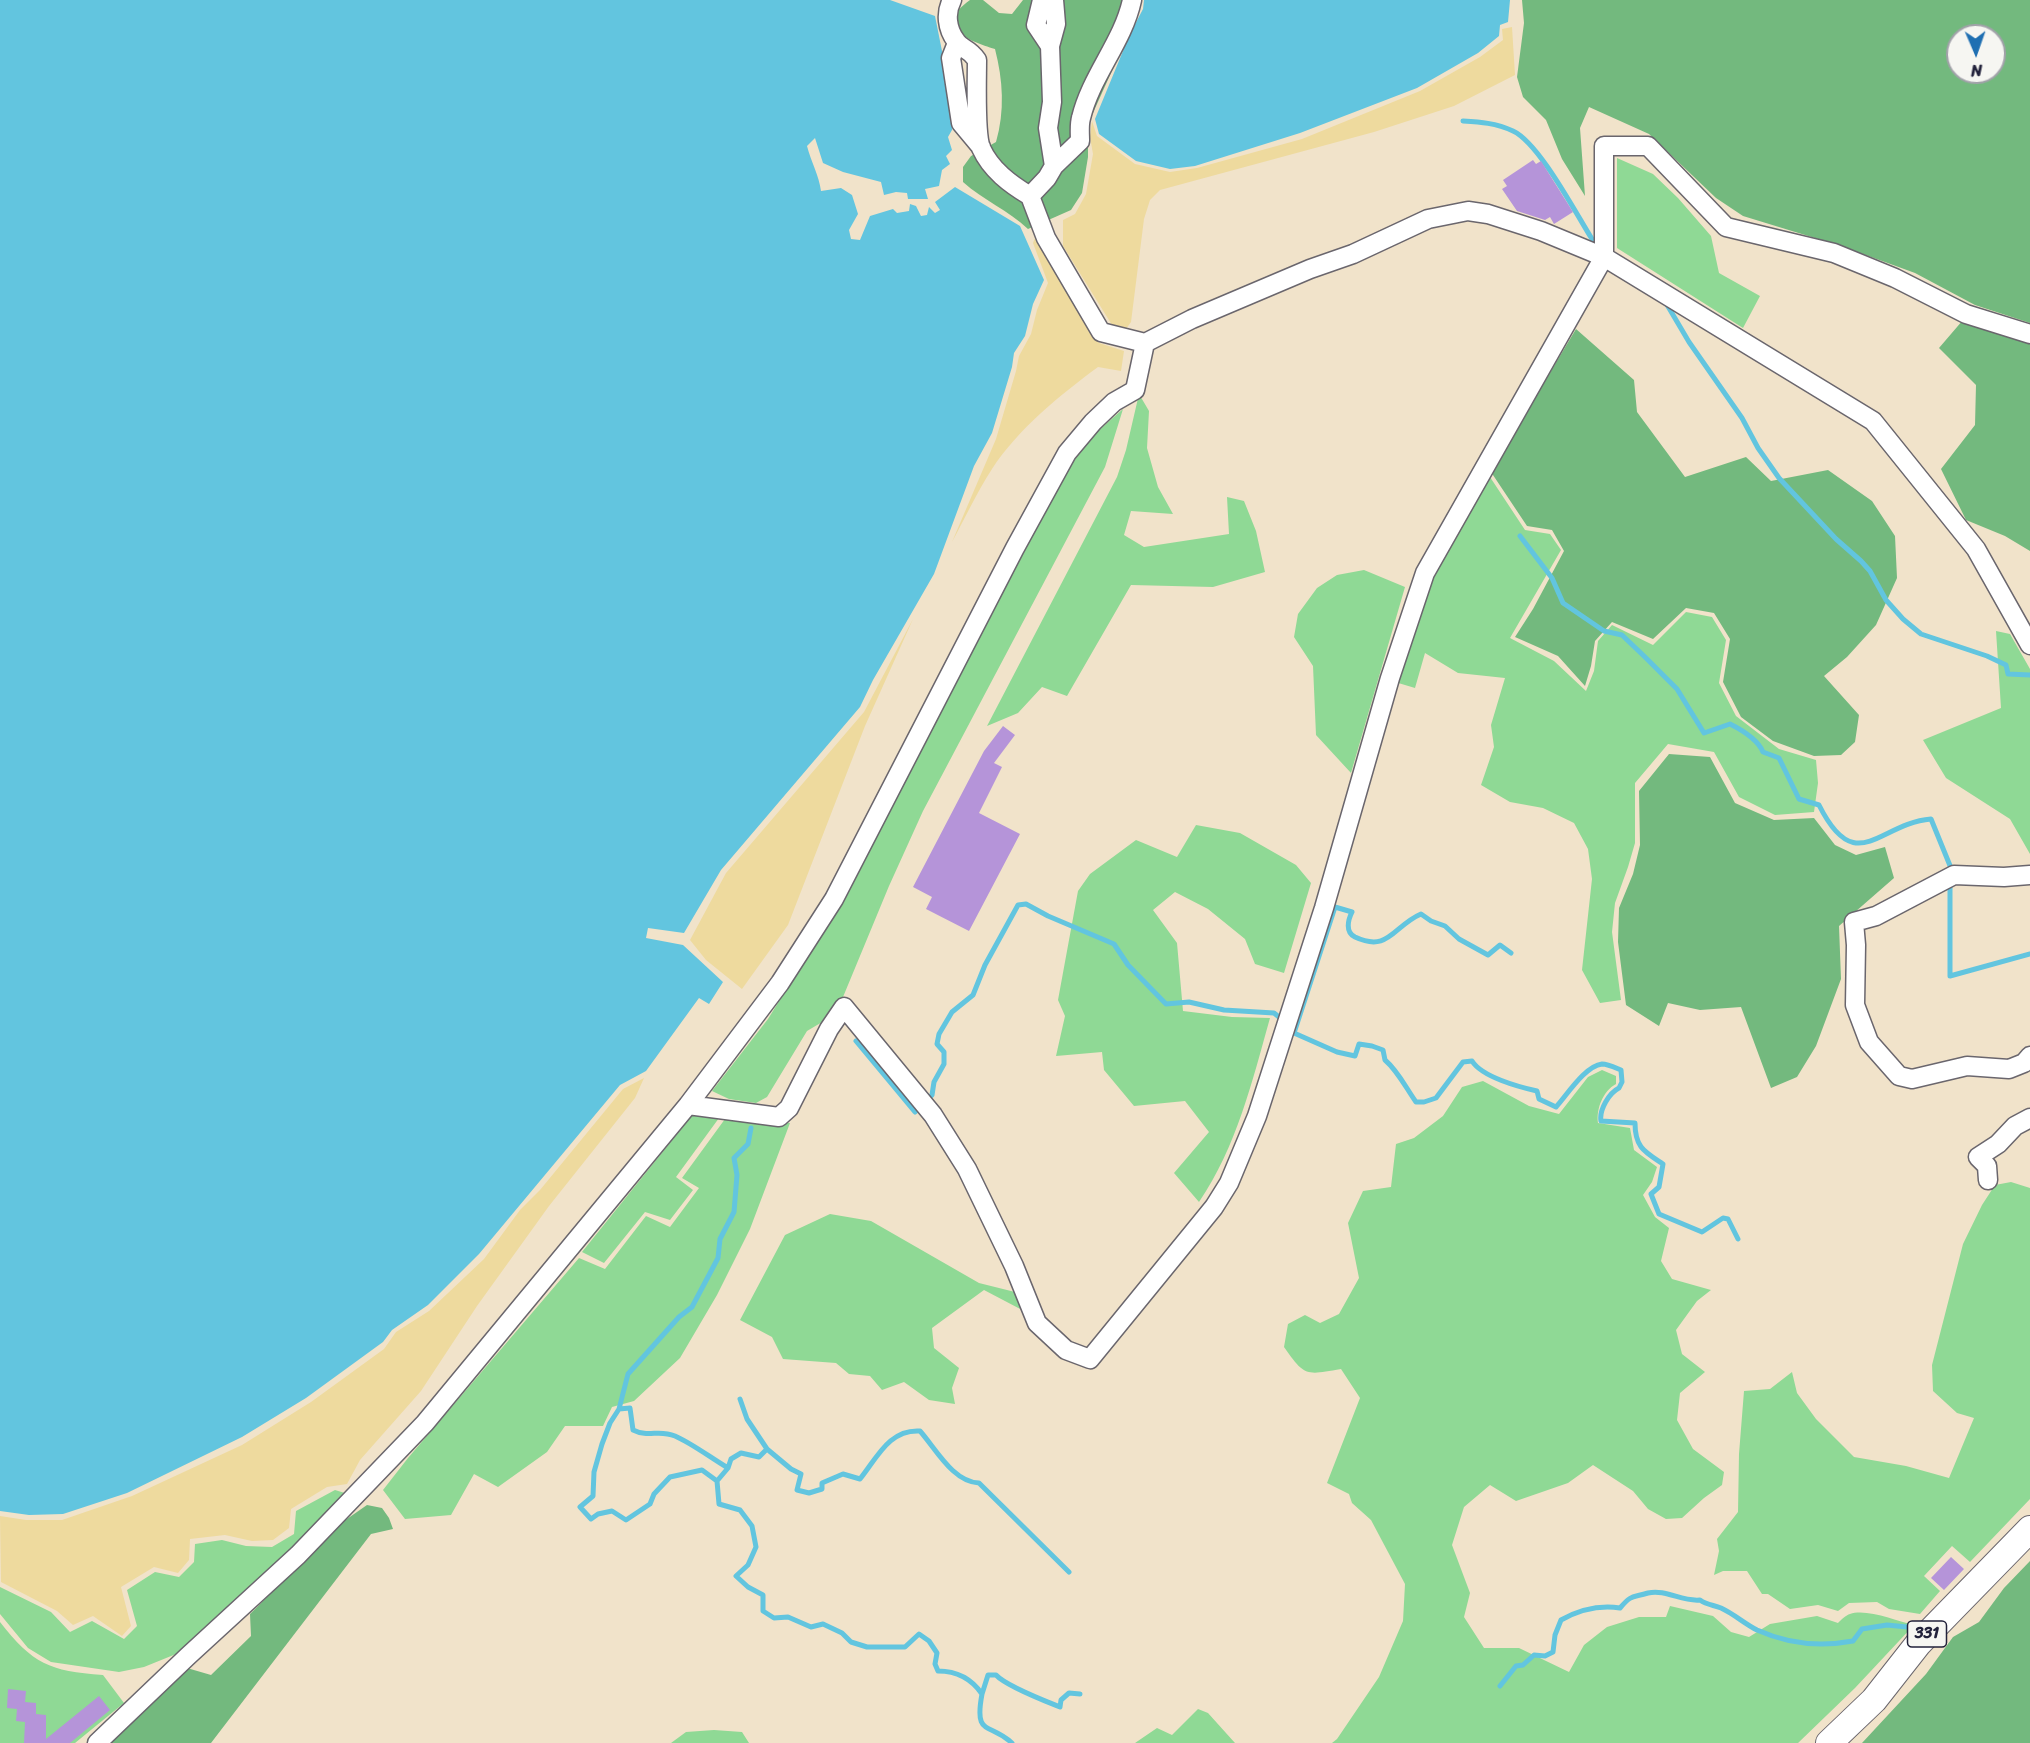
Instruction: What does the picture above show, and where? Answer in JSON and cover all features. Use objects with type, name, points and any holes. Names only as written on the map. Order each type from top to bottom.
[{"type":"highway","name":"331","points":[[1829,1743],[1874,1700],[1918,1644],[2030,1529]]},
{"type":"street","points":[[951,0],[948,6],[947,23],[957,43],[970,50],[977,60],[981,147]]},
{"type":"street","points":[[1042,0],[1036,25],[1050,46]]},
{"type":"street","points":[[1053,166],[1048,128],[1052,102],[1050,46],[1056,24],[1054,0]]},
{"type":"street","points":[[1030,196],[1047,178],[1053,166],[1080,141],[1080,119],[1095,81],[1129,16],[1132,0]]},
{"type":"street","points":[[957,43],[951,58],[961,123],[981,147],[993,167],[1011,185],[1030,196],[1046,238],[1101,332],[1145,343],[1192,319],[1310,269],[1353,254],[1428,219],[1468,211],[1488,214],[1520,224],[1604,257],[1874,421],[1976,549],[2030,645]]},
{"type":"street","points":[[688,1105],[779,1117],[789,1108],[829,1029],[844,1007],[933,1115],[967,1169],[1014,1266],[1037,1323],[1066,1350],[1090,1359],[1214,1207],[1229,1183],[1257,1116],[1324,908],[1390,678],[1425,573],[1604,257],[1604,146],[1648,146],[1726,227],[1834,253],[1895,278],[1966,314],[2030,334]]},
{"type":"street","points":[[97,1743],[298,1555],[425,1423],[688,1105],[780,983],[834,899],[1015,548],[1067,453],[1093,422],[1114,402],[1134,390],[1145,343]]},
{"type":"street","points":[[2030,875],[2004,877],[1954,875],[1875,916],[1854,922],[1855,1005],[1869,1042],[1899,1076],[1912,1079],[1967,1066],[2009,1069],[2024,1062],[2030,1056]]},
{"type":"street","points":[[1988,1180],[1987,1166],[1978,1156],[1998,1144],[2015,1126],[2030,1118]]},
{"type":"green space","points":[[970,0],[983,0],[999,13],[1012,14],[1023,0],[1126,0],[1124,44],[1088,124],[1088,157],[1082,193],[1071,210],[1028,229],[963,182],[963,167],[971,156],[996,142],[1002,107],[1000,72],[995,49],[966,37],[954,25],[954,18],[959,10]]},
{"type":"green space","points":[[1522,0],[2030,0],[2030,323],[1975,305],[1915,273],[1841,246],[1743,216],[1716,198],[1649,134],[1589,107],[1580,128],[1585,196],[1562,159],[1546,120],[1523,97],[1517,77],[1524,23]]},
{"type":"green space","points":[[1617,158],[1653,174],[1678,198],[1711,236],[1719,273],[1760,296],[1743,328],[1617,248]]},
{"type":"green space","points":[[1963,320],[2030,343],[2030,551],[2005,536],[1966,520],[1941,469],[1975,425],[1976,385],[1939,348]]},
{"type":"green space","points":[[1576,329],[1634,380],[1637,412],[1685,477],[1746,457],[1771,481],[1828,470],[1872,501],[1895,536],[1897,578],[1876,625],[1847,657],[1824,676],[1859,715],[1855,742],[1841,755],[1814,756],[1773,741],[1741,717],[1723,682],[1730,639],[1714,613],[1686,608],[1653,639],[1612,622],[1595,641],[1585,686],[1558,656],[1515,637],[1564,551],[1552,530],[1527,526],[1491,472]]},
{"type":"green space","points":[[1139,394],[1149,411],[1147,448],[1158,487],[1173,514],[1131,511],[1124,535],[1144,547],[1229,534],[1227,497],[1244,501],[1256,531],[1265,572],[1213,587],[1131,585],[1067,696],[1042,687],[1018,713],[987,726],[1117,477]]},
{"type":"green space","points":[[1123,409],[1105,467],[923,811],[834,1015],[807,1031],[767,1097],[756,1103],[729,1099],[712,1091],[768,1019],[836,909],[880,831],[1002,593],[1071,465],[1090,438]]},
{"type":"green space","points":[[1488,474],[1525,530],[1550,534],[1561,550],[1510,638],[1554,661],[1586,691],[1594,671],[1598,641],[1612,625],[1653,645],[1686,612],[1712,617],[1726,640],[1719,683],[1736,716],[1779,749],[1816,760],[1818,783],[1814,812],[1775,815],[1739,797],[1714,752],[1668,744],[1635,783],[1635,843],[1615,903],[1612,932],[1621,1000],[1600,1003],[1582,970],[1592,879],[1588,849],[1574,823],[1543,808],[1510,802],[1481,785],[1494,747],[1491,725],[1505,678],[1458,673],[1425,653],[1415,688],[1395,682],[1435,568]]},
{"type":"green space","points":[[1364,570],[1405,587],[1351,773],[1316,735],[1313,666],[1294,637],[1298,614],[1317,588],[1337,575]]},
{"type":"green space","points":[[1996,631],[2010,634],[2030,669],[2030,854],[2010,819],[1946,778],[1923,740],[2001,708]]},
{"type":"green space","points":[[1669,754],[1710,757],[1735,803],[1774,820],[1814,818],[1835,845],[1856,855],[1885,847],[1894,878],[1839,926],[1841,979],[1816,1046],[1797,1077],[1771,1088],[1741,1007],[1700,1010],[1668,1003],[1659,1026],[1626,1005],[1618,942],[1619,908],[1633,874],[1640,845],[1639,791]]},
{"type":"green space","points":[[1196,825],[1240,833],[1296,865],[1311,883],[1284,973],[1255,964],[1245,939],[1208,909],[1175,892],[1153,910],[1177,943],[1183,1011],[1232,1017],[1270,1018],[1242,1113],[1224,1159],[1199,1202],[1174,1173],[1209,1132],[1185,1101],[1134,1106],[1104,1070],[1102,1052],[1056,1056],[1065,1016],[1058,1000],[1078,891],[1090,874],[1136,840],[1177,857]]},
{"type":"green space","points":[[1602,1070],[1616,1076],[1616,1084],[1607,1091],[1601,1101],[1598,1123],[1630,1128],[1634,1150],[1657,1167],[1652,1182],[1643,1195],[1655,1217],[1669,1228],[1661,1261],[1672,1279],[1711,1290],[1697,1301],[1676,1330],[1682,1354],[1705,1372],[1680,1393],[1677,1420],[1693,1449],[1724,1472],[1722,1485],[1682,1518],[1666,1519],[1648,1509],[1633,1491],[1593,1465],[1568,1483],[1516,1501],[1490,1485],[1464,1507],[1452,1545],[1470,1593],[1464,1617],[1484,1648],[1519,1648],[1569,1672],[1584,1645],[1607,1627],[1639,1617],[1666,1617],[1670,1606],[1713,1616],[1731,1632],[1749,1637],[1770,1624],[1817,1616],[1838,1623],[1847,1615],[1857,1613],[1873,1614],[1914,1625],[1855,1688],[1798,1743],[1332,1743],[1379,1677],[1403,1621],[1405,1584],[1371,1520],[1352,1503],[1349,1494],[1327,1483],[1360,1398],[1341,1369],[1313,1373],[1307,1372],[1297,1364],[1284,1347],[1288,1324],[1305,1315],[1320,1323],[1339,1314],[1359,1278],[1348,1223],[1363,1191],[1391,1187],[1396,1144],[1414,1138],[1443,1116],[1462,1087],[1483,1081],[1529,1106],[1559,1114],[1588,1077]]},
{"type":"green space","points":[[694,1113],[719,1118],[676,1177],[693,1190],[670,1220],[645,1212],[604,1263],[582,1252]]},
{"type":"green space","points":[[725,1119],[790,1123],[750,1229],[717,1295],[680,1358],[634,1401],[612,1407],[603,1426],[565,1426],[547,1452],[498,1487],[474,1474],[451,1515],[405,1519],[383,1490],[408,1458],[579,1258],[605,1269],[646,1216],[670,1227],[699,1188],[682,1178]]},
{"type":"green space","points":[[2011,1182],[2030,1188],[2030,1499],[1970,1562],[1952,1546],[1924,1576],[1940,1591],[1920,1614],[1889,1609],[1877,1602],[1849,1603],[1838,1611],[1818,1605],[1790,1609],[1768,1594],[1762,1594],[1747,1571],[1723,1571],[1714,1575],[1719,1551],[1717,1539],[1738,1512],[1739,1454],[1744,1391],[1770,1389],[1792,1372],[1797,1393],[1816,1419],[1854,1457],[1906,1466],[1949,1478],[1974,1418],[1957,1413],[1933,1391],[1932,1365],[1963,1244],[1982,1205],[1995,1185]]},
{"type":"green space","points":[[830,1214],[871,1221],[979,1283],[1019,1293],[1024,1311],[984,1290],[932,1328],[934,1348],[959,1368],[952,1388],[955,1404],[929,1400],[904,1382],[882,1390],[870,1376],[849,1374],[836,1363],[783,1359],[772,1337],[740,1320],[785,1235]]},
{"type":"green space","points":[[335,1490],[348,1494],[181,1652],[144,1667],[119,1672],[51,1662],[28,1648],[0,1614],[0,1587],[51,1612],[70,1632],[92,1621],[124,1639],[137,1626],[127,1590],[155,1572],[179,1577],[194,1562],[195,1544],[222,1540],[246,1546],[272,1547],[294,1534],[296,1511]]},
{"type":"green space","points":[[367,1505],[382,1508],[393,1529],[371,1534],[211,1743],[108,1743],[187,1668],[211,1675],[251,1636],[250,1614],[344,1521]]},
{"type":"green space","points":[[2030,1561],[2030,1743],[1862,1743],[1926,1674],[1953,1637],[1979,1622],[2004,1588]]},
{"type":"green space","points":[[0,1622],[22,1647],[44,1663],[69,1671],[103,1675],[124,1703],[75,1743],[0,1743]]},
{"type":"green space","points":[[1198,1709],[1208,1713],[1235,1743],[1135,1743],[1157,1728],[1172,1735]]},
{"type":"green space","points":[[714,1730],[742,1732],[749,1743],[671,1743],[686,1732]]},
{"type":"sand","points":[[1512,27],[1515,75],[1454,106],[1374,132],[1160,190],[1150,200],[1144,219],[1131,322],[1126,329],[1112,325],[1063,246],[1063,220],[1075,214],[1086,194],[1093,154],[1090,137],[1092,121],[1097,136],[1135,164],[1170,172],[1197,168],[1302,139],[1420,91],[1480,57],[1503,40],[1502,29]]},
{"type":"sand","points":[[1035,238],[1099,343],[1124,351],[1121,371],[1098,367],[1055,401],[1014,440],[992,469],[952,542],[996,439],[1019,356],[1031,334],[1037,310],[1048,283],[1033,243]]},
{"type":"sand","points":[[913,619],[865,726],[788,925],[742,989],[706,960],[690,940],[726,873],[864,712]]},
{"type":"sand","points":[[644,1078],[635,1098],[549,1206],[477,1306],[421,1391],[360,1460],[347,1484],[327,1487],[291,1509],[289,1528],[273,1540],[252,1541],[225,1535],[190,1539],[189,1560],[178,1573],[154,1567],[121,1587],[131,1626],[122,1636],[93,1616],[73,1625],[57,1611],[1,1582],[0,1516],[26,1520],[62,1520],[132,1496],[242,1445],[311,1402],[384,1349],[396,1332],[429,1311],[484,1259],[520,1210],[540,1190],[623,1089]]},
{"type":"water","points":[[0,0],[890,0],[935,16],[955,116],[948,137],[952,150],[946,156],[950,164],[942,170],[939,186],[925,189],[928,199],[908,199],[907,193],[896,192],[884,195],[881,182],[843,172],[823,163],[815,138],[807,146],[821,191],[841,188],[852,195],[858,214],[849,230],[851,239],[860,240],[870,216],[893,209],[897,213],[909,211],[910,204],[916,206],[921,216],[927,215],[929,207],[935,213],[940,210],[935,202],[955,187],[1020,226],[1044,280],[1033,304],[1025,336],[1014,353],[992,433],[974,466],[934,574],[860,707],[721,870],[684,933],[648,928],[646,938],[683,945],[723,982],[709,1004],[699,998],[646,1071],[620,1085],[479,1254],[428,1305],[392,1330],[383,1342],[306,1398],[242,1437],[127,1493],[63,1514],[29,1515],[0,1511]]},
{"type":"water","points":[[1144,0],[1510,0],[1508,22],[1500,25],[1499,36],[1478,53],[1417,88],[1300,133],[1195,166],[1170,169],[1136,161],[1099,134],[1095,119],[1130,34],[1143,9]]},
{"type":"building","points":[[1533,160],[1536,164],[1541,161],[1573,212],[1554,224],[1550,217],[1545,220],[1517,211],[1502,189],[1507,186],[1503,180]]},
{"type":"building","points":[[1003,726],[1015,735],[994,763],[1002,767],[979,813],[1020,834],[969,931],[926,909],[932,897],[913,887],[984,751]]},
{"type":"building","points":[[1951,1557],[1964,1569],[1944,1590],[1931,1578]]},
{"type":"building","points":[[8,1689],[26,1691],[25,1702],[36,1703],[36,1714],[46,1715],[46,1739],[99,1696],[110,1710],[70,1743],[24,1743],[25,1722],[16,1721],[17,1709],[7,1708]]},
{"type":"waterway","points":[[1463,121],[1500,126],[1523,138],[1545,163],[1592,239]]},
{"type":"waterway","points":[[1666,303],[1689,342],[1742,418],[1758,448],[1779,478],[1836,539],[1870,571],[1886,600],[1903,619],[1921,634],[1987,656],[2006,665],[2008,674],[2030,675]]},
{"type":"waterway","points":[[1520,536],[1552,578],[1563,603],[1604,631],[1622,635],[1677,689],[1704,733],[1730,724],[1754,739],[1763,752],[1779,758],[1799,799],[1819,805],[1832,827],[1845,839],[1857,843],[1869,841],[1913,823],[1931,819],[1953,873]]},
{"type":"waterway","points":[[1948,883],[1950,888],[1950,976],[2030,954]]},
{"type":"waterway","points":[[856,1041],[915,1112],[932,1095],[934,1082],[944,1064],[944,1052],[937,1044],[939,1034],[952,1012],[973,995],[985,965],[1018,905],[1026,904],[1048,916],[1114,944],[1128,965],[1166,1004],[1189,1002],[1224,1010],[1274,1013],[1284,1021]]},
{"type":"waterway","points":[[1294,1033],[1335,907],[1352,912],[1349,922],[1350,932],[1355,937],[1366,941],[1383,940],[1421,914],[1445,926],[1459,939],[1488,955],[1500,945],[1511,953]]},
{"type":"waterway","points":[[1290,1028],[1294,1033],[1337,1052],[1355,1056],[1359,1044],[1383,1050],[1385,1060],[1398,1074],[1416,1102],[1436,1098],[1463,1062],[1472,1061],[1492,1076],[1537,1091],[1539,1099],[1556,1107],[1583,1075],[1596,1066],[1604,1064],[1621,1070],[1622,1082],[1606,1102],[1601,1121],[1635,1123],[1639,1144],[1663,1164],[1659,1187],[1651,1194],[1659,1214],[1702,1232],[1723,1218],[1728,1219],[1738,1239]]},
{"type":"waterway","points":[[751,1128],[748,1144],[734,1158],[737,1175],[734,1212],[720,1239],[718,1258],[692,1307],[679,1317],[628,1374],[619,1409],[610,1423],[602,1444],[594,1472],[593,1496],[580,1507],[591,1519],[598,1514],[612,1511],[626,1520],[650,1504],[654,1494],[670,1477],[702,1470],[717,1481],[728,1468],[731,1459],[741,1453],[759,1457],[767,1449],[791,1469],[801,1474],[797,1490],[809,1493],[822,1489],[822,1483],[843,1474],[860,1479],[878,1454],[892,1440],[909,1432],[920,1431],[953,1471],[961,1477],[979,1483],[1069,1572]]},
{"type":"waterway","points":[[740,1399],[747,1419],[767,1449]]},
{"type":"waterway","points":[[619,1409],[630,1408],[633,1430],[675,1436],[728,1468]]},
{"type":"waterway","points":[[717,1481],[719,1504],[740,1510],[752,1526],[756,1547],[748,1565],[736,1576],[748,1587],[763,1595],[763,1611],[774,1618],[788,1617],[811,1627],[823,1624],[842,1633],[851,1642],[867,1647],[905,1647],[919,1634],[929,1641],[937,1653],[935,1664],[938,1671],[963,1676],[982,1694],[980,1717],[985,1727],[1012,1743]]},
{"type":"waterway","points":[[1500,1686],[1516,1666],[1523,1665],[1534,1655],[1545,1656],[1553,1652],[1555,1635],[1561,1620],[1590,1609],[1620,1608],[1630,1598],[1648,1593],[1655,1592],[1700,1600],[1726,1610],[1769,1635],[1805,1643],[1829,1644],[1853,1641],[1862,1629],[1887,1625],[1907,1627]]},
{"type":"waterway","points":[[982,1694],[988,1675],[996,1675],[1017,1688],[1060,1707],[1061,1700],[1069,1693],[1080,1694]]}]
